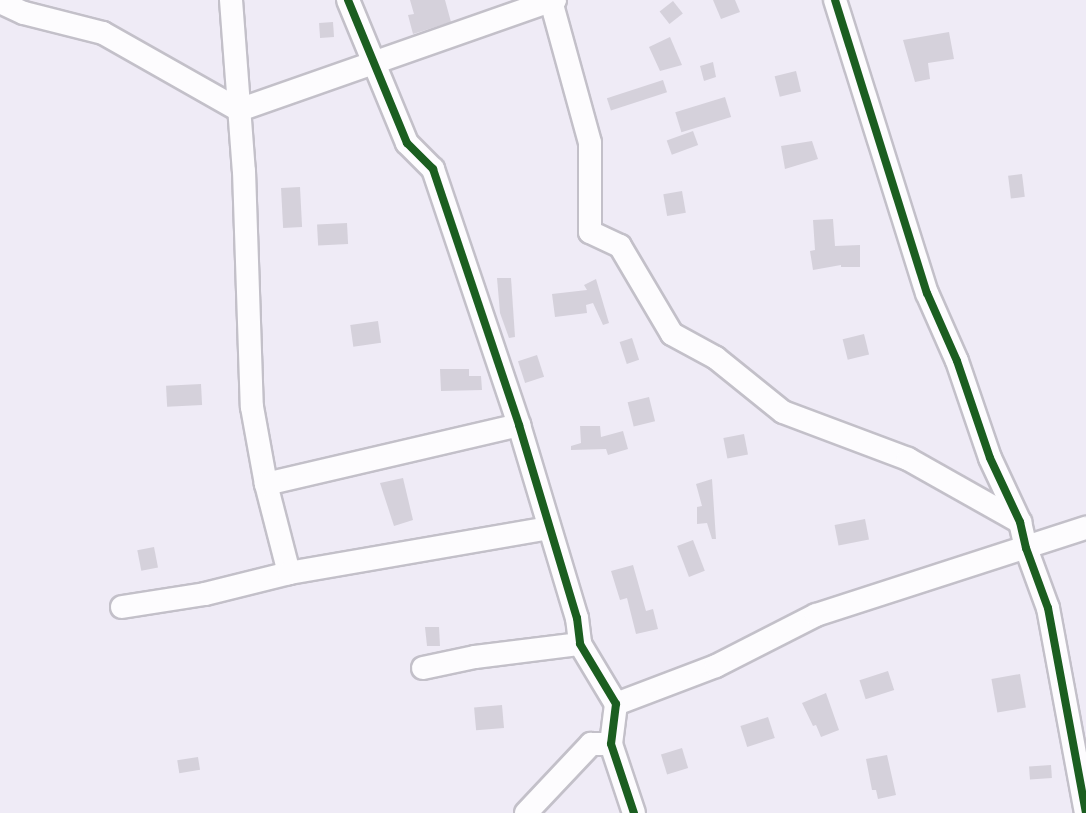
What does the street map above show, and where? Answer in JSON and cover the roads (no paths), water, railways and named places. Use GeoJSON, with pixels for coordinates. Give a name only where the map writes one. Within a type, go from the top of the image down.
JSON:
{"type":"FeatureCollection","features":[{"type":"Feature","properties":{"kind":"street"},"geometry":{"type":"LineString","coordinates":[[231,0],[244,171],[252,406],[266,484],[289,573]]}},
{"type":"Feature","properties":{"kind":"street"},"geometry":{"type":"LineString","coordinates":[[348,0],[407,143],[433,169],[519,425],[577,618],[580,644],[616,704],[612,744],[634,813]]}},
{"type":"Feature","properties":{"kind":"street"},"geometry":{"type":"LineString","coordinates":[[835,0],[927,293],[957,361],[990,458],[1020,522],[1026,548],[1048,608],[1086,813]]}},
{"type":"Feature","properties":{"kind":"street"},"geometry":{"type":"LineString","coordinates":[[0,2],[24,13],[103,33],[239,110],[553,1],[590,143],[590,232],[620,246],[672,333],[716,358],[783,412],[908,459],[1020,522]]}},
{"type":"Feature","properties":{"kind":"street"},"geometry":{"type":"LineString","coordinates":[[266,484],[519,425]]}},
{"type":"Feature","properties":{"kind":"street"},"geometry":{"type":"LineString","coordinates":[[122,607],[205,594],[289,573],[549,528]]}},
{"type":"Feature","properties":{"kind":"street"},"geometry":{"type":"LineString","coordinates":[[616,704],[716,666],[816,615],[1086,528]]}},
{"type":"Feature","properties":{"kind":"street"},"geometry":{"type":"LineString","coordinates":[[423,668],[475,657],[580,644]]}},
{"type":"Feature","properties":{"kind":"street"},"geometry":{"type":"LineString","coordinates":[[526,813],[591,744],[612,744]]}}]}
